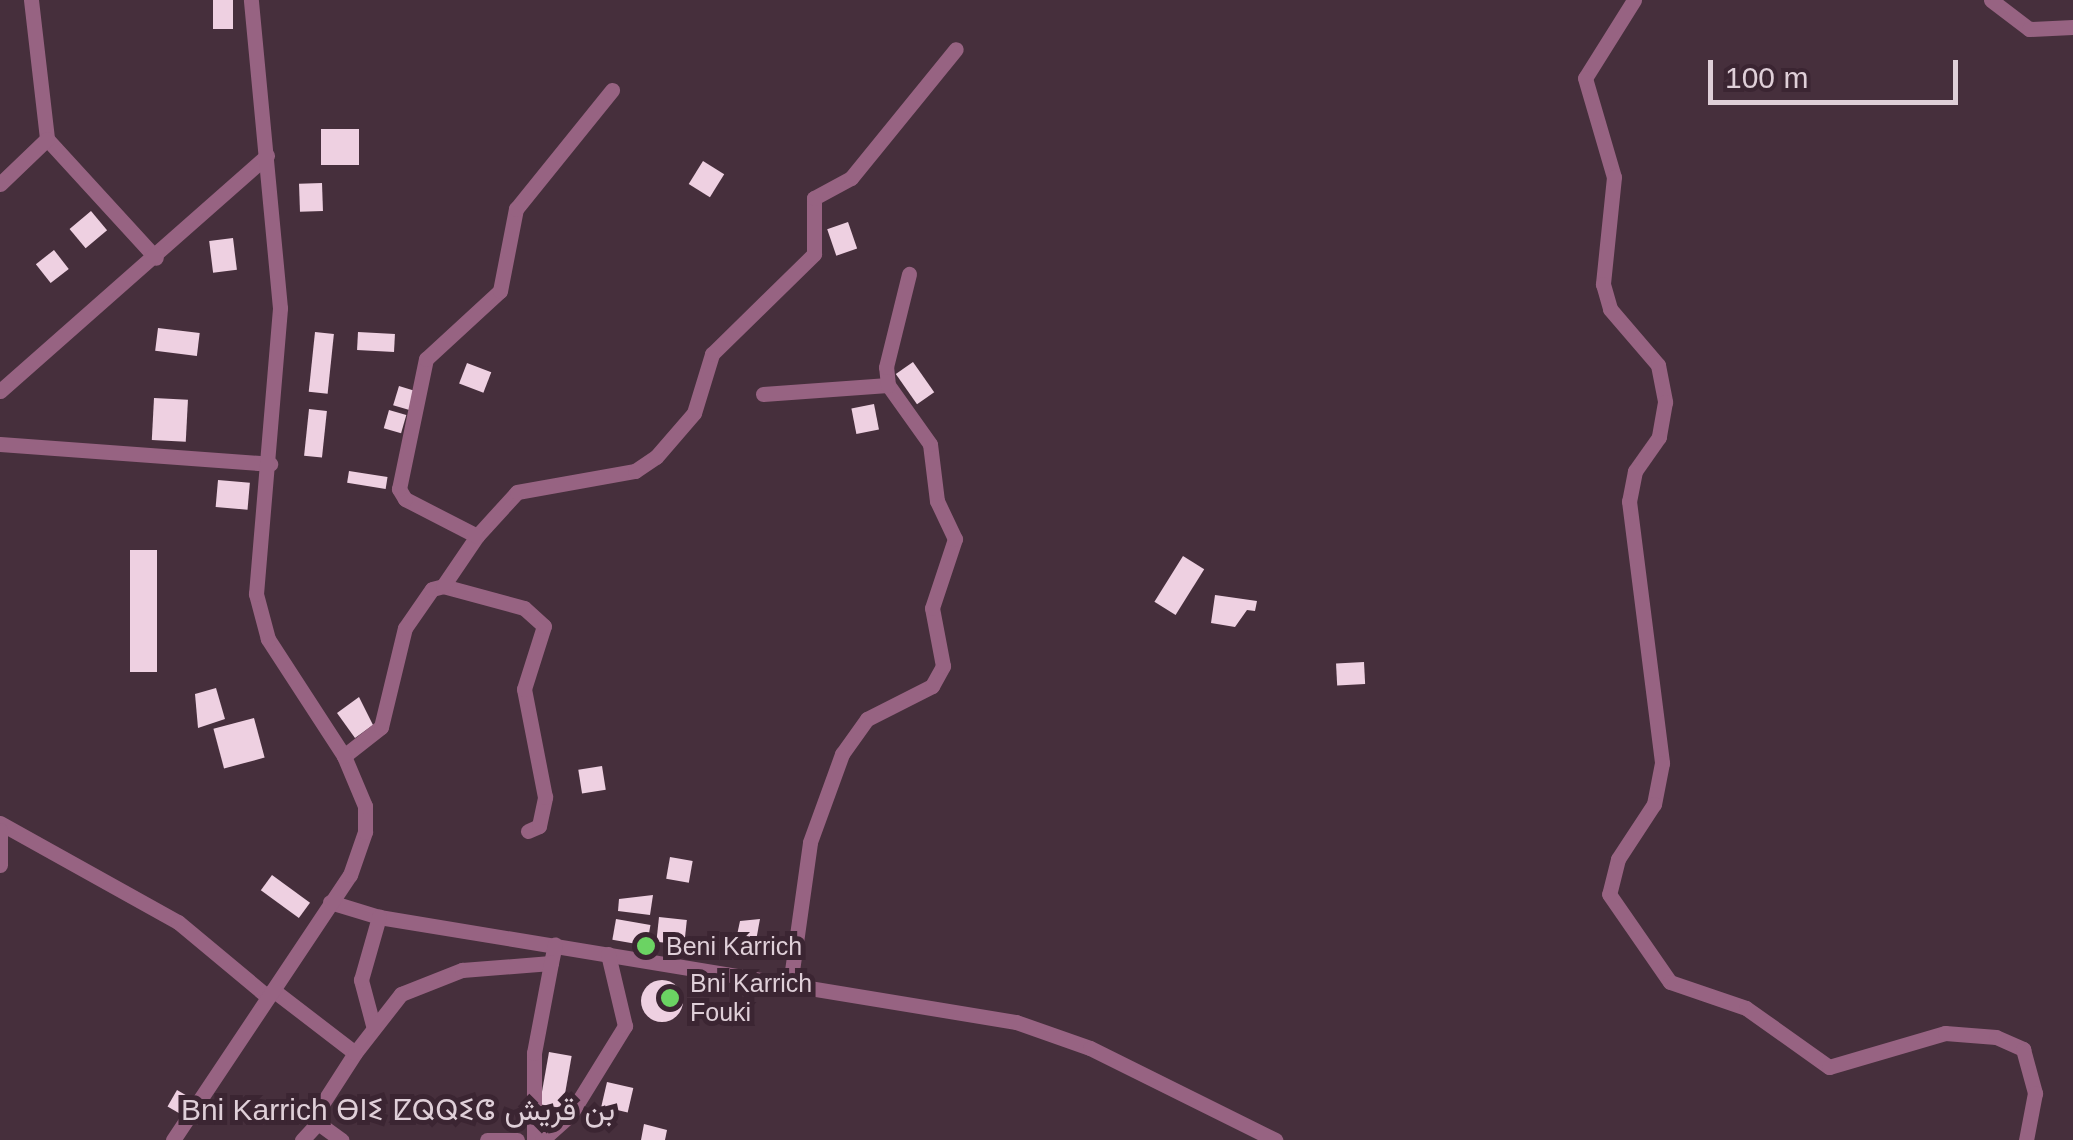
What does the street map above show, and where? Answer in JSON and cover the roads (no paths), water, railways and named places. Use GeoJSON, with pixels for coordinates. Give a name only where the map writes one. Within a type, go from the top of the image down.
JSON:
{"type":"FeatureCollection","features":[{"type":"Feature","properties":{"kind":"street"},"geometry":{"type":"LineString","coordinates":[[31,0],[47,139],[156,258]]}},
{"type":"Feature","properties":{"kind":"street"},"geometry":{"type":"LineString","coordinates":[[173,1140],[330,902],[365,832],[365,806],[344,756],[260,617],[257,571],[270,464],[280,308],[251,0]]}},
{"type":"Feature","properties":{"kind":"street"},"geometry":{"type":"LineString","coordinates":[[1634,0],[1586,78],[1614,178],[1603,284],[1610,309],[1658,365],[1665,402],[1659,437],[1635,472],[1629,501],[1662,763],[1654,804],[1618,860],[1609,894],[1670,982],[1746,1008],[1828,1067],[1945,1032],[1996,1037],[2023,1049],[2035,1093],[2026,1140]]}},
{"type":"Feature","properties":{"kind":"street"},"geometry":{"type":"LineString","coordinates":[[1991,0],[2029,29],[2073,27]]}},
{"type":"Feature","properties":{"kind":"street"},"geometry":{"type":"LineString","coordinates":[[344,756],[381,727],[404,628],[443,586],[477,536],[517,492],[635,471],[656,457],[694,413],[712,354],[814,254],[814,198],[851,178],[956,49]]}},
{"type":"Feature","properties":{"kind":"street"},"geometry":{"type":"LineString","coordinates":[[477,536],[400,494],[426,359],[500,291],[516,209],[612,90]]}},
{"type":"Feature","properties":{"kind":"street"},"geometry":{"type":"LineString","coordinates":[[0,184],[47,139]]}},
{"type":"Feature","properties":{"kind":"street"},"geometry":{"type":"LineString","coordinates":[[0,391],[156,258],[267,156]]}},
{"type":"Feature","properties":{"kind":"street"},"geometry":{"type":"LineString","coordinates":[[790,985],[810,842],[842,754],[867,718],[932,686],[943,666],[932,608],[955,539],[937,501],[930,444],[888,386],[887,344],[909,274]]}},
{"type":"Feature","properties":{"kind":"street"},"geometry":{"type":"LineString","coordinates":[[763,394],[888,386]]}},
{"type":"Feature","properties":{"kind":"street"},"geometry":{"type":"LineString","coordinates":[[0,444],[270,464]]}},
{"type":"Feature","properties":{"kind":"street"},"geometry":{"type":"LineString","coordinates":[[443,586],[524,608],[544,626],[524,689],[545,797],[539,826],[528,831]]}},
{"type":"Feature","properties":{"kind":"street"},"geometry":{"type":"LineString","coordinates":[[0,866],[0,827],[178,922],[270,994],[355,1053]]}},
{"type":"Feature","properties":{"kind":"street"},"geometry":{"type":"LineString","coordinates":[[330,902],[379,917],[556,944],[1053,1033],[1276,1140]]}},
{"type":"Feature","properties":{"kind":"street"},"geometry":{"type":"LineString","coordinates":[[373,1025],[361,980],[379,917]]}},
{"type":"Feature","properties":{"kind":"street"},"geometry":{"type":"LineString","coordinates":[[534,1140],[534,1053],[556,944]]}},
{"type":"Feature","properties":{"kind":"street"},"geometry":{"type":"LineString","coordinates":[[542,1140],[570,1115],[625,1026],[608,954]]}},
{"type":"Feature","properties":{"kind":"street"},"geometry":{"type":"LineString","coordinates":[[302,1140],[318,1123],[373,1025],[401,994],[435,977],[551,964]]}},
{"type":"Feature","properties":{"kind":"street"},"geometry":{"type":"LineString","coordinates":[[318,1123],[341,1140]]}},
{"type":"Feature","properties":{"kind":"street"},"geometry":{"type":"LineString","coordinates":[[487,1140],[517,1140]]}},
{"type":"Feature","properties":{"kind":"place","name":"Beni Karrich"},"geometry":{"type":"Point","coordinates":[646,946]}},
{"type":"Feature","properties":{"kind":"place","name":"Bni Karrich Fouki"},"geometry":{"type":"Point","coordinates":[670,998]}},
{"type":"Feature","properties":{"kind":"district","name":"Bni Karrich ⴱⵏⵉ ⵇⵕⵕⵉⵛ بن قريش"},"geometry":{"type":"Point","coordinates":[398,1110]}}]}
